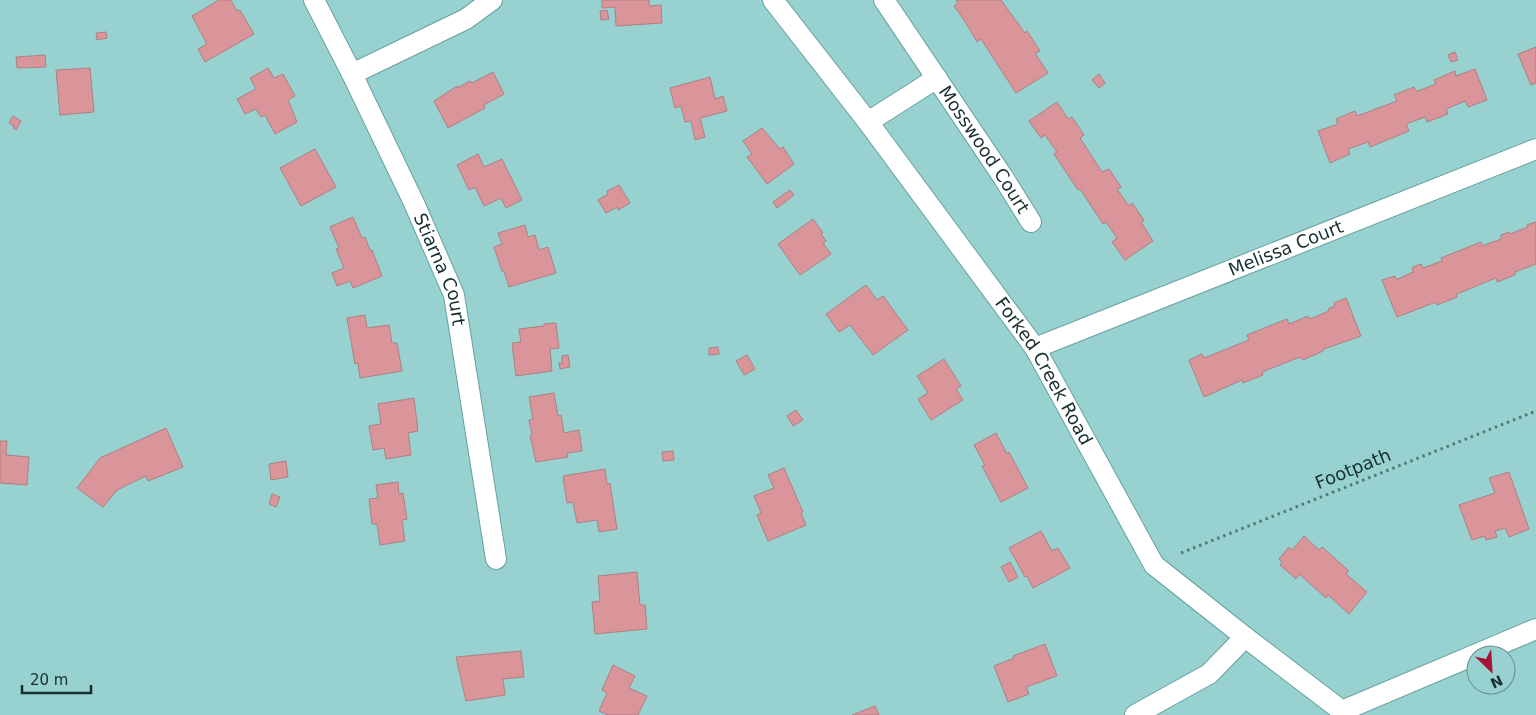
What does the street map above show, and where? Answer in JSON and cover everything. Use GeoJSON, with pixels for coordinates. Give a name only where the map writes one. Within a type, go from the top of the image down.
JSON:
{"type":"FeatureCollection","features":[{"type":"Feature","properties":{"kind":"street","name":"Stiarna Court"},"geometry":{"type":"LineString","coordinates":[[314,0],[414,202],[454,296],[496,559]]}},
{"type":"Feature","properties":{"kind":"street"},"geometry":{"type":"LineString","coordinates":[[352,74],[466,18],[492,0]]}},
{"type":"Feature","properties":{"kind":"street","name":"Forked Creek Road"},"geometry":{"type":"LineString","coordinates":[[773,0],[868,122],[1035,348],[1154,565],[1245,638],[1342,711],[1536,629]]}},
{"type":"Feature","properties":{"kind":"street","name":"Mosswood Court"},"geometry":{"type":"LineString","coordinates":[[884,0],[1031,222]]}},
{"type":"Feature","properties":{"kind":"street","name":"Mosswood Court"},"geometry":{"type":"LineString","coordinates":[[868,122],[937,78]]}},
{"type":"Feature","properties":{"kind":"street","name":"Melissa Court"},"geometry":{"type":"LineString","coordinates":[[1035,348],[1536,149]]}},
{"type":"Feature","properties":{"kind":"street"},"geometry":{"type":"LineString","coordinates":[[1135,715],[1210,674],[1245,638]]}},
{"type":"Feature","properties":{"kind":"path","name":"Footpath"},"geometry":{"type":"LineString","coordinates":[[1181,553],[1536,411]]}},
{"type":"Feature","properties":{"kind":"building"},"geometry":{"type":"Polygon","coordinates":[[[219,0],[231,0],[237,11],[240,10],[254,34],[205,62],[198,49],[207,44],[192,16],[219,0]]]}},
{"type":"Feature","properties":{"kind":"building"},"geometry":{"type":"Polygon","coordinates":[[[602,0],[649,0],[649,6],[661,5],[662,23],[616,26],[615,7],[602,8],[602,0]]]}},
{"type":"Feature","properties":{"kind":"building"},"geometry":{"type":"Polygon","coordinates":[[[956,0],[1001,0],[1025,33],[1027,31],[1040,51],[1035,53],[1048,73],[1016,93],[981,39],[977,42],[954,6],[958,3],[956,0]]]}},
{"type":"Feature","properties":{"kind":"building"},"geometry":{"type":"Polygon","coordinates":[[[607,10],[609,19],[601,20],[600,11],[607,10]]]}},
{"type":"Feature","properties":{"kind":"building"},"geometry":{"type":"Polygon","coordinates":[[[106,32],[107,38],[97,40],[96,33],[106,32]]]}},
{"type":"Feature","properties":{"kind":"building"},"geometry":{"type":"Polygon","coordinates":[[[1536,47],[1536,83],[1531,85],[1518,54],[1536,47]]]}},
{"type":"Feature","properties":{"kind":"building"},"geometry":{"type":"Polygon","coordinates":[[[1455,52],[1458,60],[1451,62],[1448,55],[1455,52]]]}},
{"type":"Feature","properties":{"kind":"building"},"geometry":{"type":"Polygon","coordinates":[[[45,55],[46,67],[17,68],[16,57],[45,55]]]}},
{"type":"Feature","properties":{"kind":"building"},"geometry":{"type":"Polygon","coordinates":[[[90,68],[94,112],[60,115],[56,70],[90,68]]]}},
{"type":"Feature","properties":{"kind":"building"},"geometry":{"type":"Polygon","coordinates":[[[268,68],[274,78],[283,74],[295,96],[288,100],[297,122],[275,134],[265,115],[261,117],[256,109],[245,114],[237,99],[256,89],[250,78],[268,68]]]}},
{"type":"Feature","properties":{"kind":"building"},"geometry":{"type":"Polygon","coordinates":[[[1475,69],[1487,100],[1468,107],[1465,101],[1446,109],[1448,114],[1427,122],[1425,117],[1406,124],[1409,131],[1370,147],[1368,142],[1348,149],[1350,154],[1330,163],[1318,131],[1338,124],[1336,119],[1355,111],[1357,116],[1397,101],[1394,95],[1414,87],[1418,91],[1436,84],[1434,80],[1455,71],[1456,76],[1475,69]]]}},
{"type":"Feature","properties":{"kind":"building"},"geometry":{"type":"Polygon","coordinates":[[[493,72],[504,94],[484,105],[485,108],[448,128],[434,101],[457,86],[457,88],[470,81],[472,83],[493,72]]]}},
{"type":"Feature","properties":{"kind":"building"},"geometry":{"type":"Polygon","coordinates":[[[1099,74],[1105,83],[1099,88],[1092,80],[1099,74]]]}},
{"type":"Feature","properties":{"kind":"building"},"geometry":{"type":"Polygon","coordinates":[[[710,77],[715,99],[723,96],[727,111],[700,118],[705,137],[695,140],[691,121],[685,122],[681,106],[675,108],[670,88],[710,77]]]}},
{"type":"Feature","properties":{"kind":"building"},"geometry":{"type":"Polygon","coordinates":[[[1057,102],[1068,119],[1072,117],[1084,135],[1080,138],[1102,172],[1109,169],[1121,187],[1117,189],[1129,206],[1132,203],[1144,220],[1141,222],[1153,241],[1125,260],[1112,242],[1117,238],[1106,222],[1103,224],[1080,189],[1078,190],[1054,154],[1057,152],[1045,135],[1041,138],[1029,121],[1057,102]]]}},
{"type":"Feature","properties":{"kind":"building"},"geometry":{"type":"Polygon","coordinates":[[[13,116],[21,121],[16,130],[9,123],[13,116]]]}},
{"type":"Feature","properties":{"kind":"building"},"geometry":{"type":"Polygon","coordinates":[[[762,128],[780,149],[783,147],[794,164],[767,184],[747,157],[752,154],[743,141],[762,128]]]}},
{"type":"Feature","properties":{"kind":"building"},"geometry":{"type":"Polygon","coordinates":[[[315,149],[336,187],[301,206],[280,168],[315,149]]]}},
{"type":"Feature","properties":{"kind":"building"},"geometry":{"type":"Polygon","coordinates":[[[478,154],[484,167],[502,159],[522,200],[506,208],[501,198],[484,206],[475,187],[469,190],[457,165],[478,154]]]}},
{"type":"Feature","properties":{"kind":"building"},"geometry":{"type":"Polygon","coordinates":[[[619,185],[630,203],[618,210],[617,207],[606,213],[598,200],[608,194],[607,191],[619,185]]]}},
{"type":"Feature","properties":{"kind":"building"},"geometry":{"type":"Polygon","coordinates":[[[790,190],[794,195],[777,208],[773,202],[790,190]]]}},
{"type":"Feature","properties":{"kind":"building"},"geometry":{"type":"Polygon","coordinates":[[[353,217],[362,238],[365,237],[370,250],[372,250],[382,276],[353,288],[350,281],[337,286],[332,273],[344,268],[336,249],[339,248],[330,227],[353,217]]]}},
{"type":"Feature","properties":{"kind":"building"},"geometry":{"type":"Polygon","coordinates":[[[813,219],[823,233],[821,234],[826,241],[823,243],[831,254],[800,275],[778,244],[813,219]]]}},
{"type":"Feature","properties":{"kind":"building"},"geometry":{"type":"Polygon","coordinates":[[[1536,222],[1536,264],[1515,272],[1515,275],[1497,282],[1496,278],[1456,294],[1457,297],[1437,305],[1436,302],[1397,317],[1382,280],[1395,276],[1398,279],[1413,272],[1413,267],[1421,264],[1423,268],[1442,261],[1441,258],[1481,242],[1482,246],[1501,239],[1501,235],[1509,232],[1510,234],[1536,222]]]}},
{"type":"Feature","properties":{"kind":"building"},"geometry":{"type":"Polygon","coordinates":[[[525,225],[528,237],[535,235],[539,250],[548,247],[556,273],[509,287],[494,247],[502,244],[498,233],[525,225]]]}},
{"type":"Feature","properties":{"kind":"building"},"geometry":{"type":"Polygon","coordinates":[[[866,285],[877,300],[883,296],[908,330],[873,355],[850,325],[839,332],[826,314],[866,285]]]}},
{"type":"Feature","properties":{"kind":"building"},"geometry":{"type":"Polygon","coordinates":[[[1346,298],[1361,336],[1324,349],[1303,360],[1300,357],[1262,372],[1263,375],[1243,383],[1242,380],[1204,397],[1189,360],[1202,354],[1204,358],[1249,340],[1247,335],[1287,319],[1289,324],[1308,316],[1310,319],[1329,311],[1328,309],[1335,306],[1334,303],[1346,298]]]}},
{"type":"Feature","properties":{"kind":"building"},"geometry":{"type":"Polygon","coordinates":[[[365,315],[367,328],[389,325],[392,343],[397,343],[402,371],[360,378],[358,363],[355,364],[347,318],[365,315]]]}},
{"type":"Feature","properties":{"kind":"building"},"geometry":{"type":"Polygon","coordinates":[[[556,323],[559,348],[550,349],[552,371],[516,376],[512,343],[521,342],[519,329],[556,323]]]}},
{"type":"Feature","properties":{"kind":"building"},"geometry":{"type":"Polygon","coordinates":[[[718,347],[719,354],[709,355],[709,348],[718,347]]]}},
{"type":"Feature","properties":{"kind":"building"},"geometry":{"type":"Polygon","coordinates":[[[568,355],[570,367],[560,369],[559,363],[562,363],[562,356],[568,355]]]}},
{"type":"Feature","properties":{"kind":"building"},"geometry":{"type":"Polygon","coordinates":[[[747,355],[755,369],[744,375],[736,361],[747,355]]]}},
{"type":"Feature","properties":{"kind":"building"},"geometry":{"type":"Polygon","coordinates":[[[944,359],[961,386],[956,389],[963,400],[931,420],[918,399],[928,393],[917,376],[944,359]]]}},
{"type":"Feature","properties":{"kind":"building"},"geometry":{"type":"Polygon","coordinates":[[[554,393],[558,416],[561,415],[564,433],[579,430],[582,451],[567,453],[568,457],[536,462],[530,436],[532,435],[529,420],[533,419],[529,397],[554,393]]]}},
{"type":"Feature","properties":{"kind":"building"},"geometry":{"type":"Polygon","coordinates":[[[414,398],[418,431],[408,433],[411,455],[386,459],[384,448],[373,450],[369,426],[381,424],[378,404],[414,398]]]}},
{"type":"Feature","properties":{"kind":"building"},"geometry":{"type":"Polygon","coordinates":[[[796,410],[803,420],[793,426],[787,416],[796,410]]]}},
{"type":"Feature","properties":{"kind":"building"},"geometry":{"type":"Polygon","coordinates":[[[166,428],[183,467],[148,481],[146,476],[117,490],[103,507],[77,488],[100,458],[166,428]]]}},
{"type":"Feature","properties":{"kind":"building"},"geometry":{"type":"Polygon","coordinates":[[[996,433],[1007,454],[1009,452],[1028,488],[1001,502],[982,466],[985,465],[974,445],[996,433]]]}},
{"type":"Feature","properties":{"kind":"building"},"geometry":{"type":"Polygon","coordinates":[[[0,441],[7,441],[6,455],[29,457],[27,485],[0,483],[0,441]]]}},
{"type":"Feature","properties":{"kind":"building"},"geometry":{"type":"Polygon","coordinates":[[[673,451],[674,460],[663,461],[662,452],[673,451]]]}},
{"type":"Feature","properties":{"kind":"building"},"geometry":{"type":"Polygon","coordinates":[[[286,461],[288,477],[271,480],[269,464],[286,461]]]}},
{"type":"Feature","properties":{"kind":"building"},"geometry":{"type":"Polygon","coordinates":[[[784,468],[803,512],[801,513],[806,525],[768,541],[757,515],[761,513],[754,496],[774,488],[768,475],[784,468]]]}},
{"type":"Feature","properties":{"kind":"building"},"geometry":{"type":"Polygon","coordinates":[[[605,469],[607,484],[610,483],[617,529],[599,532],[597,520],[577,523],[573,502],[567,503],[563,476],[605,469]]]}},
{"type":"Feature","properties":{"kind":"building"},"geometry":{"type":"Polygon","coordinates":[[[1509,472],[1529,529],[1509,537],[1505,528],[1495,531],[1497,537],[1486,540],[1485,536],[1472,540],[1459,505],[1495,493],[1489,478],[1509,472]]]}},
{"type":"Feature","properties":{"kind":"building"},"geometry":{"type":"Polygon","coordinates":[[[398,482],[399,494],[403,493],[407,519],[402,520],[405,541],[380,545],[377,524],[372,524],[369,499],[378,498],[376,485],[398,482]]]}},
{"type":"Feature","properties":{"kind":"building"},"geometry":{"type":"Polygon","coordinates":[[[272,494],[280,497],[276,507],[269,504],[272,494]]]}},
{"type":"Feature","properties":{"kind":"building"},"geometry":{"type":"Polygon","coordinates":[[[1041,531],[1052,551],[1058,548],[1070,568],[1033,588],[1009,548],[1041,531]]]}},
{"type":"Feature","properties":{"kind":"building"},"geometry":{"type":"Polygon","coordinates":[[[1304,536],[1319,550],[1322,547],[1349,571],[1346,574],[1367,592],[1349,614],[1328,595],[1326,598],[1299,574],[1296,579],[1280,565],[1282,562],[1279,559],[1289,547],[1292,550],[1304,536]]]}},
{"type":"Feature","properties":{"kind":"building"},"geometry":{"type":"Polygon","coordinates":[[[1010,562],[1018,577],[1009,582],[1001,567],[1010,562]]]}},
{"type":"Feature","properties":{"kind":"building"},"geometry":{"type":"Polygon","coordinates":[[[637,572],[640,605],[645,605],[647,629],[595,634],[592,602],[600,601],[598,576],[637,572]]]}},
{"type":"Feature","properties":{"kind":"building"},"geometry":{"type":"Polygon","coordinates":[[[1045,644],[1057,676],[1026,687],[1029,694],[1008,702],[994,666],[1014,658],[1013,656],[1045,644]]]}},
{"type":"Feature","properties":{"kind":"building"},"geometry":{"type":"Polygon","coordinates":[[[521,651],[524,677],[503,679],[505,695],[466,701],[456,657],[521,651]]]}},
{"type":"Feature","properties":{"kind":"building"},"geometry":{"type":"Polygon","coordinates":[[[613,665],[635,676],[629,688],[647,696],[638,715],[608,715],[599,711],[607,693],[602,690],[613,665]]]}},
{"type":"Feature","properties":{"kind":"building"},"geometry":{"type":"Polygon","coordinates":[[[875,706],[879,715],[852,715],[875,706]]]}}]}
